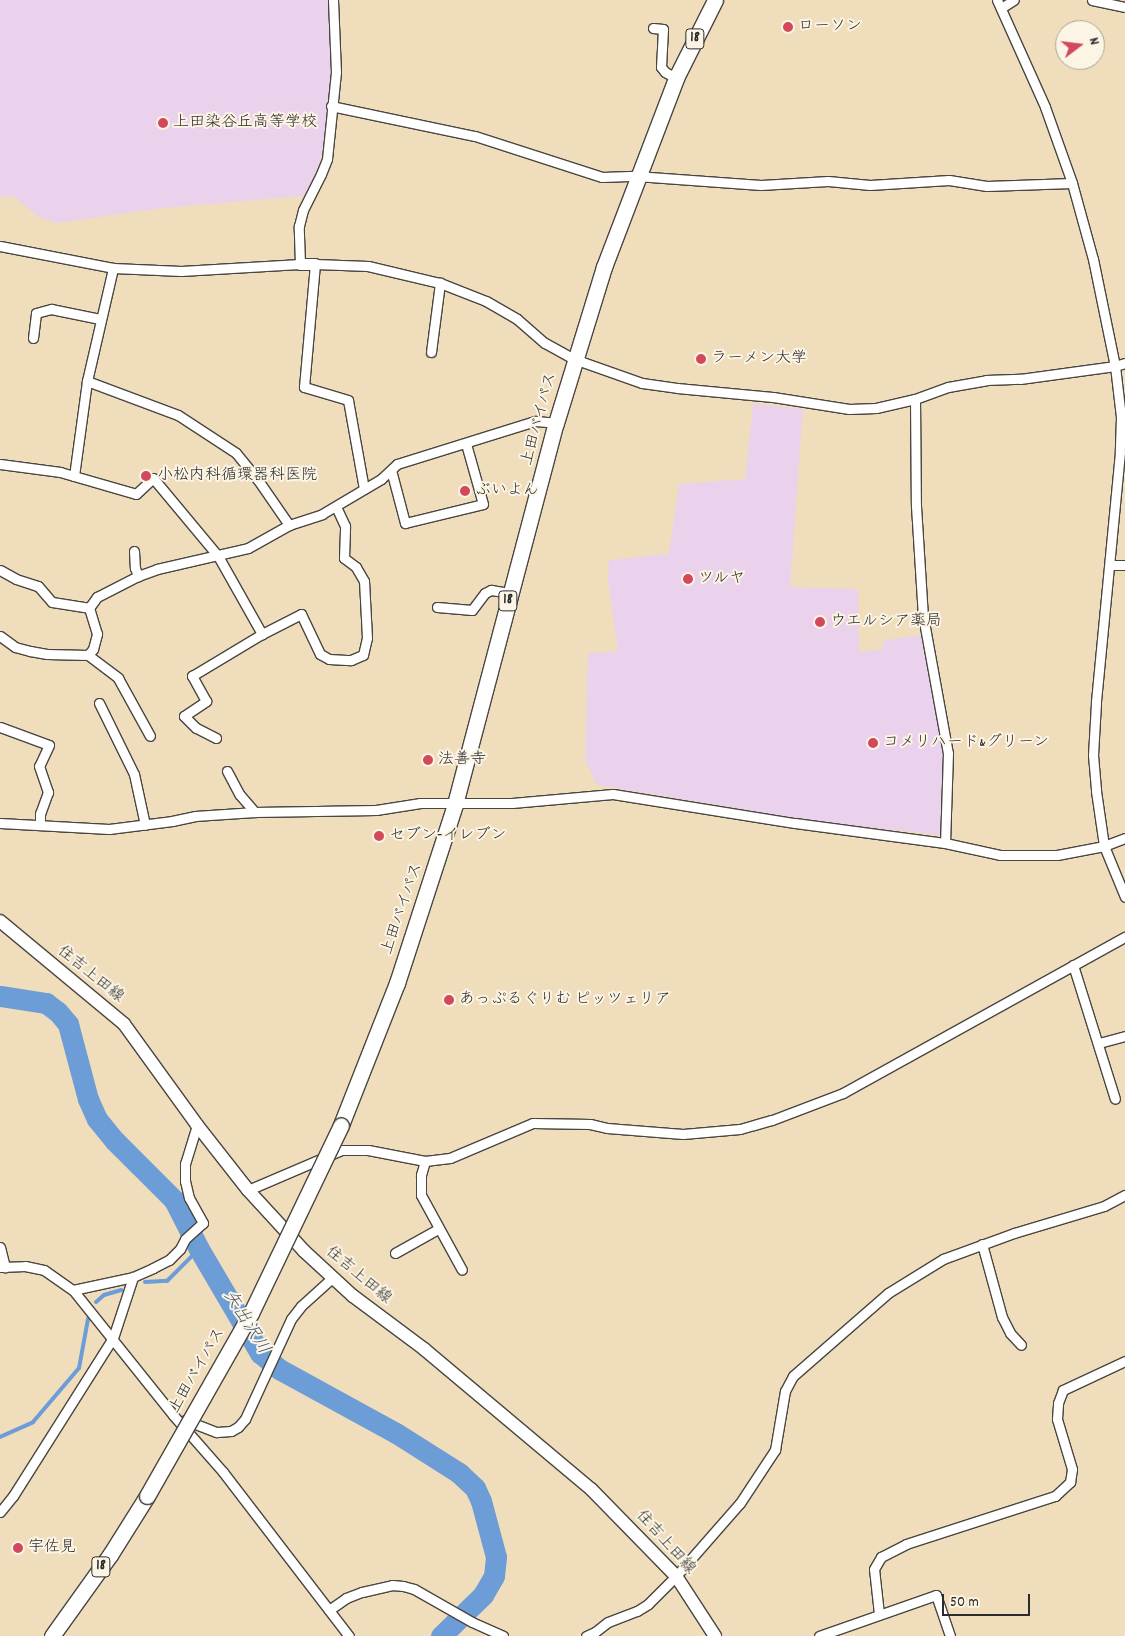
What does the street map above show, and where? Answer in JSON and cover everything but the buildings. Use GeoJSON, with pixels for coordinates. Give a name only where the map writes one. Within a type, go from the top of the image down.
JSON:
{"type":"FeatureCollection","features":[{"type":"Feature","properties":{"kind":"highway","name":"上田バイパス"},"geometry":{"type":"LineString","coordinates":[[52,1636],[110,1556],[147,1496],[251,1313],[341,1125],[397,983],[456,804],[556,423],[574,359],[604,267],[636,176],[676,78],[715,0]]}},
{"type":"Feature","properties":{"kind":"main road","name":"住吉上田線"},"geometry":{"type":"LineString","coordinates":[[0,921],[124,1024],[248,1190],[304,1251],[332,1278],[424,1349],[591,1490],[676,1576],[715,1636]]}},
{"type":"Feature","properties":{"kind":"street"},"geometry":{"type":"LineString","coordinates":[[300,264],[298,226],[303,210],[327,159],[336,72],[333,0]]}},
{"type":"Feature","properties":{"kind":"street"},"geometry":{"type":"LineString","coordinates":[[1014,0],[999,4],[1045,107],[1072,183],[1093,259],[1115,366],[1121,418],[1093,755],[1104,846],[1125,897]]}},
{"type":"Feature","properties":{"kind":"street"},"geometry":{"type":"LineString","coordinates":[[1092,0],[1125,7]]}},
{"type":"Feature","properties":{"kind":"street"},"geometry":{"type":"LineString","coordinates":[[653,28],[663,29],[661,67],[665,72],[676,78]]}},
{"type":"Feature","properties":{"kind":"street"},"geometry":{"type":"LineString","coordinates":[[331,106],[475,136],[602,177],[636,176],[761,185],[828,181],[870,186],[949,180],[987,186],[1072,183]]}},
{"type":"Feature","properties":{"kind":"street"},"geometry":{"type":"LineString","coordinates":[[0,246],[113,268],[181,271],[300,264],[368,266],[440,283],[486,301],[517,319],[545,343],[574,359],[642,383],[773,397],[849,408],[876,408],[915,399],[948,387],[986,380],[1020,378],[1115,366],[1125,363]]}},
{"type":"Feature","properties":{"kind":"street"},"geometry":{"type":"LineString","coordinates":[[315,264],[304,387],[348,400],[364,489]]}},
{"type":"Feature","properties":{"kind":"street"},"geometry":{"type":"LineString","coordinates":[[74,476],[87,380],[113,268]]}},
{"type":"Feature","properties":{"kind":"street"},"geometry":{"type":"LineString","coordinates":[[431,352],[440,283]]}},
{"type":"Feature","properties":{"kind":"street"},"geometry":{"type":"LineString","coordinates":[[33,338],[36,313],[51,309],[100,319]]}},
{"type":"Feature","properties":{"kind":"street"},"geometry":{"type":"LineString","coordinates":[[87,380],[178,415],[236,453],[258,480],[289,525]]}},
{"type":"Feature","properties":{"kind":"street"},"geometry":{"type":"LineString","coordinates":[[915,399],[916,506],[924,616],[948,753],[945,843]]}},
{"type":"Feature","properties":{"kind":"street"},"geometry":{"type":"LineString","coordinates":[[89,608],[97,597],[138,576],[157,569],[248,548],[289,525],[322,514],[381,479],[397,464],[535,421],[556,423]]}},
{"type":"Feature","properties":{"kind":"street"},"geometry":{"type":"LineString","coordinates":[[391,470],[405,523],[483,504],[466,444]]}},
{"type":"Feature","properties":{"kind":"street"},"geometry":{"type":"LineString","coordinates":[[0,464],[74,476],[136,494],[153,478],[218,556],[262,634]]}},
{"type":"Feature","properties":{"kind":"street"},"geometry":{"type":"LineString","coordinates":[[216,738],[196,728],[184,716],[206,701],[192,676],[262,634],[301,614],[309,635],[320,654],[329,659],[351,660],[363,655],[367,638],[364,581],[356,567],[344,558],[345,526],[336,507]]}},
{"type":"Feature","properties":{"kind":"street"},"geometry":{"type":"LineString","coordinates":[[134,551],[138,576]]}},
{"type":"Feature","properties":{"kind":"street"},"geometry":{"type":"LineString","coordinates":[[1110,565],[1125,565]]}},
{"type":"Feature","properties":{"kind":"street"},"geometry":{"type":"LineString","coordinates":[[0,570],[16,579],[38,586],[52,602],[89,608]]}},
{"type":"Feature","properties":{"kind":"street"},"geometry":{"type":"LineString","coordinates":[[437,607],[472,610],[485,593],[491,590],[511,593]]}},
{"type":"Feature","properties":{"kind":"street"},"geometry":{"type":"LineString","coordinates":[[88,655],[94,649],[97,634],[89,608]]}},
{"type":"Feature","properties":{"kind":"street"},"geometry":{"type":"LineString","coordinates":[[0,636],[15,647],[30,651],[47,654],[88,655],[118,678],[150,736]]}},
{"type":"Feature","properties":{"kind":"street"},"geometry":{"type":"LineString","coordinates":[[99,703],[134,774],[145,825]]}},
{"type":"Feature","properties":{"kind":"street"},"geometry":{"type":"LineString","coordinates":[[0,727],[49,745],[40,766],[48,792],[40,814],[40,824]]}},
{"type":"Feature","properties":{"kind":"street"},"geometry":{"type":"LineString","coordinates":[[227,770],[240,795],[255,812]]}},
{"type":"Feature","properties":{"kind":"street"},"geometry":{"type":"LineString","coordinates":[[0,823],[109,829],[195,816],[255,812],[376,810],[420,803],[512,803],[613,794],[795,823],[945,843],[1000,855],[1057,855],[1104,846],[1125,838]]}},
{"type":"Feature","properties":{"kind":"street"},"geometry":{"type":"LineString","coordinates":[[248,1190],[342,1150],[377,1151],[425,1161],[450,1158],[533,1123],[590,1124],[607,1128],[683,1134],[740,1129],[772,1120],[843,1093],[1125,937]]}},
{"type":"Feature","properties":{"kind":"street"},"geometry":{"type":"LineString","coordinates":[[1073,965],[1115,1099]]}},
{"type":"Feature","properties":{"kind":"street"},"geometry":{"type":"LineString","coordinates":[[1099,1044],[1125,1036]]}},
{"type":"Feature","properties":{"kind":"street"},"geometry":{"type":"LineString","coordinates":[[73,1290],[133,1277],[169,1260],[185,1239],[203,1223],[189,1198],[185,1181],[184,1164],[197,1124]]}},
{"type":"Feature","properties":{"kind":"street"},"geometry":{"type":"LineString","coordinates":[[425,1161],[421,1175],[421,1195],[462,1270]]}},
{"type":"Feature","properties":{"kind":"street"},"geometry":{"type":"LineString","coordinates":[[586,1636],[608,1622],[637,1611],[648,1604],[676,1576],[740,1503],[765,1469],[775,1450],[785,1391],[793,1376],[888,1293],[943,1259],[982,1244],[1104,1206],[1125,1195]]}},
{"type":"Feature","properties":{"kind":"street"},"geometry":{"type":"LineString","coordinates":[[396,1253],[438,1229]]}},
{"type":"Feature","properties":{"kind":"street"},"geometry":{"type":"LineString","coordinates":[[982,1244],[1002,1317],[1010,1333],[1021,1345]]}},
{"type":"Feature","properties":{"kind":"street"},"geometry":{"type":"LineString","coordinates":[[0,1247],[2,1267],[26,1266],[44,1270],[73,1290],[173,1415],[223,1472],[350,1636]]}},
{"type":"Feature","properties":{"kind":"street"},"geometry":{"type":"LineString","coordinates":[[0,1512],[113,1338],[133,1277]]}},
{"type":"Feature","properties":{"kind":"street"},"geometry":{"type":"LineString","coordinates":[[173,1415],[217,1432],[231,1431],[245,1419],[291,1319],[301,1306],[332,1278]]}},
{"type":"Feature","properties":{"kind":"street"},"geometry":{"type":"LineString","coordinates":[[879,1614],[874,1569],[881,1557],[906,1544],[1055,1496],[1070,1482],[1072,1469],[1057,1419],[1058,1403],[1063,1390],[1125,1361]]}},
{"type":"Feature","properties":{"kind":"street"},"geometry":{"type":"LineString","coordinates":[[329,1610],[346,1598],[392,1585],[414,1589],[452,1612],[503,1636]]}},
{"type":"Feature","properties":{"kind":"street"},"geometry":{"type":"LineString","coordinates":[[819,1636],[936,1595],[950,1636]]}},
{"type":"Feature","properties":{"kind":"shaded area","name":"上田染谷丘高等学校"},"geometry":{"type":"Polygon","coordinates":[[[0,0],[328,0],[334,19],[333,72],[325,139],[317,174],[304,196],[163,208],[57,223],[39,217],[13,196],[0,197],[0,0]]]}},
{"type":"Feature","properties":{"kind":"shaded area"},"geometry":{"type":"Polygon","coordinates":[[[753,404],[803,409],[790,587],[858,589],[859,652],[882,649],[885,640],[921,635],[943,749],[941,835],[820,822],[597,785],[585,760],[588,653],[618,651],[608,581],[609,560],[669,554],[679,484],[745,479],[753,404]]]}},
{"type":"Feature","properties":{"kind":"waterway","name":"矢出沢川"},"geometry":{"type":"LineString","coordinates":[[0,996],[46,1003],[58,1012],[68,1024],[88,1099],[97,1119],[115,1141],[174,1200],[199,1249],[260,1353],[279,1369],[396,1433],[459,1473],[475,1488],[481,1501],[496,1557],[494,1576],[483,1595],[441,1636]]}},
{"type":"Feature","properties":{"kind":"waterway"},"geometry":{"type":"LineString","coordinates":[[145,1282],[167,1281],[199,1249]]}},
{"type":"Feature","properties":{"kind":"waterway"},"geometry":{"type":"LineString","coordinates":[[96,1302],[104,1295],[121,1290]]}},
{"type":"Feature","properties":{"kind":"waterway"},"geometry":{"type":"LineString","coordinates":[[0,1437],[33,1422],[79,1368],[88,1319]]}},
{"type":"Feature","properties":{"kind":"place","name":"ローソン"},"geometry":{"type":"Point","coordinates":[788,27]}},
{"type":"Feature","properties":{"kind":"place","name":"上田染谷丘高等学校"},"geometry":{"type":"Point","coordinates":[163,123]}},
{"type":"Feature","properties":{"kind":"place","name":"ラーメン大学"},"geometry":{"type":"Point","coordinates":[701,359]}},
{"type":"Feature","properties":{"kind":"place","name":"小松内科循環器科医院"},"geometry":{"type":"Point","coordinates":[146,476]}},
{"type":"Feature","properties":{"kind":"place","name":"ぶいよん"},"geometry":{"type":"Point","coordinates":[465,491]}},
{"type":"Feature","properties":{"kind":"place","name":"ツルヤ"},"geometry":{"type":"Point","coordinates":[688,579]}},
{"type":"Feature","properties":{"kind":"place","name":"ウエルシア薬局"},"geometry":{"type":"Point","coordinates":[820,622]}},
{"type":"Feature","properties":{"kind":"place","name":"コメリハード&グリーン"},"geometry":{"type":"Point","coordinates":[873,743]}},
{"type":"Feature","properties":{"kind":"place","name":"法善寺"},"geometry":{"type":"Point","coordinates":[428,760]}},
{"type":"Feature","properties":{"kind":"place","name":"セブン-イレブン"},"geometry":{"type":"Point","coordinates":[379,836]}},
{"type":"Feature","properties":{"kind":"place","name":"あっぷるぐりむ ピッツェリア"},"geometry":{"type":"Point","coordinates":[449,1000]}},
{"type":"Feature","properties":{"kind":"place","name":"宇佐見"},"geometry":{"type":"Point","coordinates":[18,1548]}}]}
